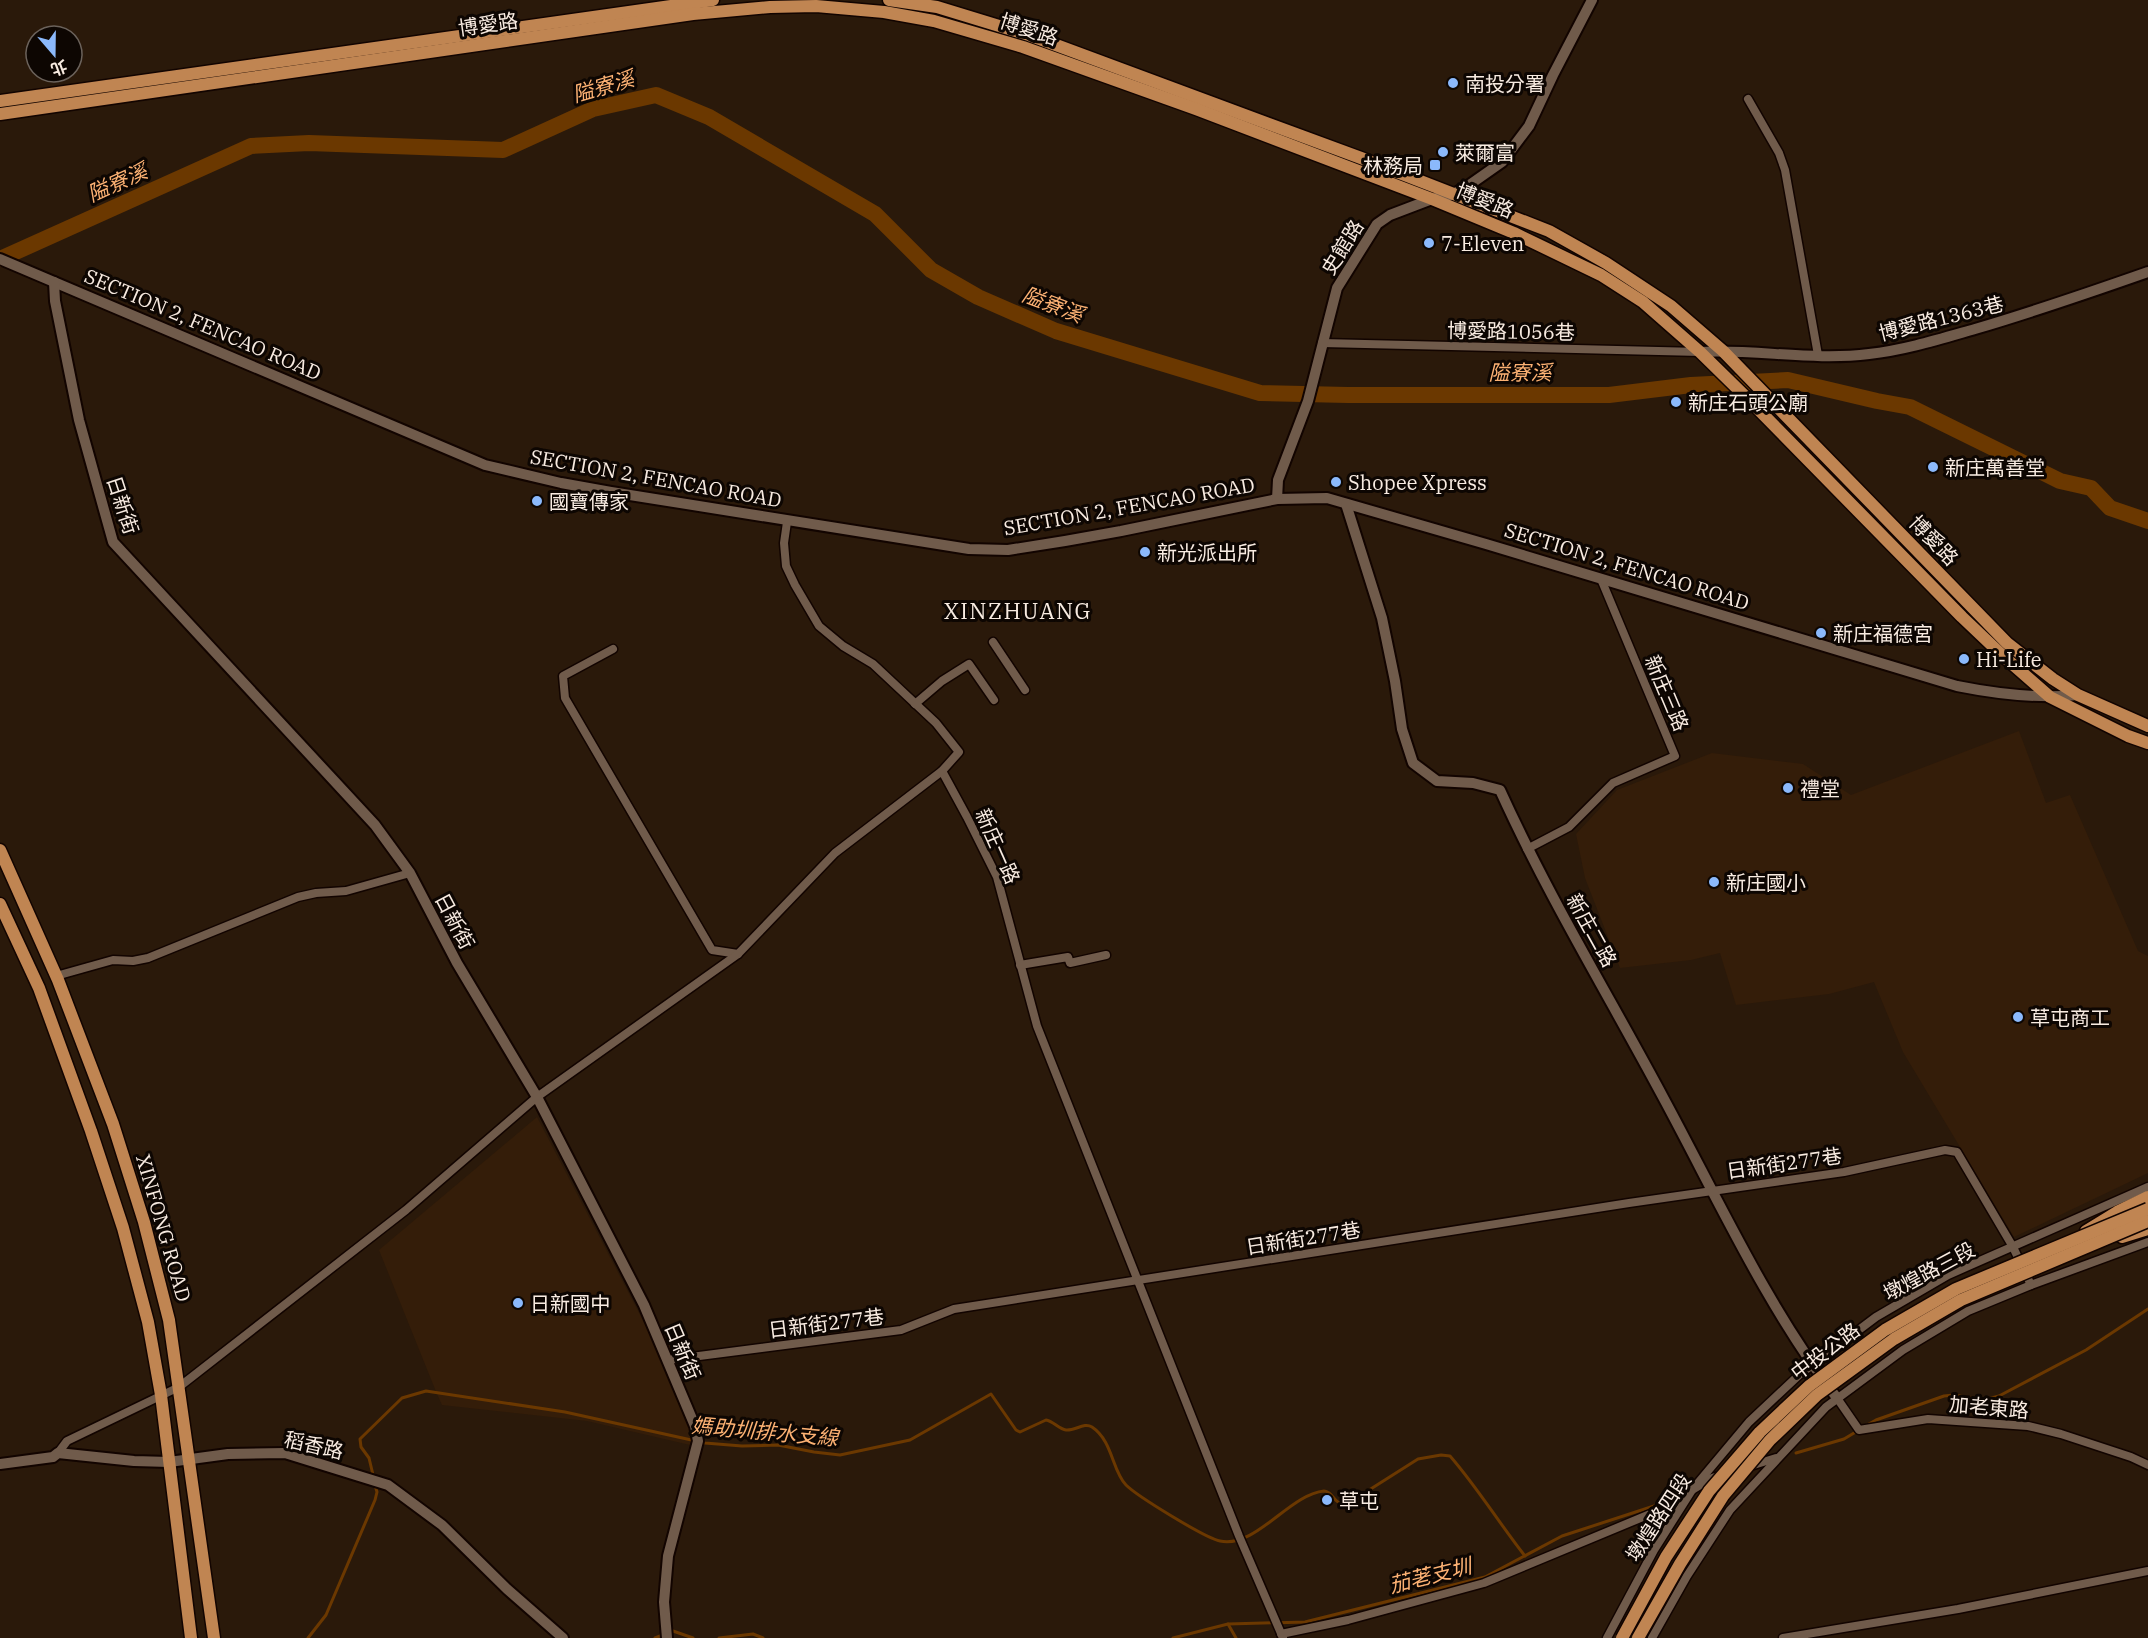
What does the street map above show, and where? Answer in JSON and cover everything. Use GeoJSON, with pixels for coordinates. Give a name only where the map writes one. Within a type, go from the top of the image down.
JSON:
{"type":"FeatureCollection","features":[{"type":"Feature","properties":{"kind":"main road","name":"博愛路"},"geometry":{"type":"LineString","coordinates":[[0,100],[713,0]]}},
{"type":"Feature","properties":{"kind":"main road","name":"博愛路"},"geometry":{"type":"LineString","coordinates":[[887,4],[934,21],[1023,46],[1432,199],[1514,233],[1601,275],[1643,302],[1700,352],[1978,632],[2050,697]]}},
{"type":"Feature","properties":{"kind":"main road","name":"博愛路"},"geometry":{"type":"LineString","coordinates":[[0,114],[693,14],[770,7],[887,4],[937,7],[1029,35],[1361,158],[1451,195],[1549,231],[1606,263],[1671,306],[1722,351],[2007,643],[2053,679],[2078,694]]}},
{"type":"Feature","properties":{"kind":"main road"},"geometry":{"type":"LineString","coordinates":[[934,21],[937,7]]}},
{"type":"Feature","properties":{"kind":"main road"},"geometry":{"type":"LineString","coordinates":[[1877,531],[1888,520]]}},
{"type":"Feature","properties":{"kind":"main road"},"geometry":{"type":"LineString","coordinates":[[2078,694],[2148,726]]}},
{"type":"Feature","properties":{"kind":"main road","name":"SECTION 2, FENCAO ROAD"},"geometry":{"type":"LineString","coordinates":[[2050,697],[2128,736],[2148,743]]}},
{"type":"Feature","properties":{"kind":"main road","name":"XINFONG ROAD"},"geometry":{"type":"LineString","coordinates":[[0,850],[56,976],[114,1124],[144,1222],[169,1320],[214,1638]]}},
{"type":"Feature","properties":{"kind":"main road","name":"XINFONG ROAD"},"geometry":{"type":"LineString","coordinates":[[0,904],[39,988],[92,1131],[120,1217],[148,1322],[160,1395],[191,1638]]}},
{"type":"Feature","properties":{"kind":"main road"},"geometry":{"type":"LineString","coordinates":[[2067,1242],[2117,1212],[2148,1197]]}},
{"type":"Feature","properties":{"kind":"main road","name":"中投公路"},"geometry":{"type":"LineString","coordinates":[[1622,1638],[1666,1557],[1709,1491],[1760,1432],[1809,1386],[1885,1330],[1956,1288],[2148,1209]]}},
{"type":"Feature","properties":{"kind":"main road","name":"中投公路"},"geometry":{"type":"LineString","coordinates":[[1638,1638],[1680,1564],[1723,1496],[1770,1440],[1817,1395],[1894,1339],[1961,1300],[2148,1221]]}},
{"type":"Feature","properties":{"kind":"main road"},"geometry":{"type":"LineString","coordinates":[[2075,1253],[2148,1228]]}},
{"type":"Feature","properties":{"kind":"street","name":"史館路"},"geometry":{"type":"LineString","coordinates":[[1277,499],[1278,480],[1308,401],[1337,288],[1377,224],[1390,215],[1432,199],[1451,195],[1502,162],[1529,126],[1592,0]]}},
{"type":"Feature","properties":{"kind":"street"},"geometry":{"type":"LineString","coordinates":[[1748,99],[1779,153],[1785,170],[1818,355]]}},
{"type":"Feature","properties":{"kind":"street","name":"SECTION 2, FENCAO ROAD"},"geometry":{"type":"LineString","coordinates":[[0,259],[485,465],[561,483],[787,522],[969,549],[1008,550],[1121,531],[1277,499],[1327,498],[1957,686],[1992,693],[2050,697],[2078,694]]}},
{"type":"Feature","properties":{"kind":"street","name":"博愛路1363巷"},"geometry":{"type":"LineString","coordinates":[[1700,352],[1867,355],[1918,346],[2042,309],[2148,272]]}},
{"type":"Feature","properties":{"kind":"street","name":"日新街"},"geometry":{"type":"LineString","coordinates":[[54,282],[55,301],[79,420],[113,542],[375,825],[410,873],[457,963],[537,1097],[644,1305],[695,1426],[698,1441],[668,1556],[664,1602],[667,1638]]}},
{"type":"Feature","properties":{"kind":"street","name":"博愛路1056巷"},"geometry":{"type":"LineString","coordinates":[[1321,347],[1700,352]]}},
{"type":"Feature","properties":{"kind":"street","name":"新庄二路"},"geometry":{"type":"LineString","coordinates":[[1346,504],[1382,618],[1402,729],[1413,763],[1437,781],[1473,783],[1500,790],[1527,849],[1774,1304],[1812,1365],[1837,1398]]}},
{"type":"Feature","properties":{"kind":"street"},"geometry":{"type":"LineString","coordinates":[[58,1453],[67,1441],[179,1387],[406,1210],[537,1097],[738,954],[835,853],[942,771],[959,752],[936,723],[873,664],[843,646],[819,626],[786,566],[784,543],[787,522]]}},
{"type":"Feature","properties":{"kind":"street","name":"新庄三路"},"geometry":{"type":"LineString","coordinates":[[1527,849],[1569,827],[1613,783],[1675,756],[1601,579]]}},
{"type":"Feature","properties":{"kind":"street"},"geometry":{"type":"LineString","coordinates":[[993,642],[1025,690]]}},
{"type":"Feature","properties":{"kind":"street"},"geometry":{"type":"LineString","coordinates":[[613,649],[563,676],[565,698],[712,950],[738,954]]}},
{"type":"Feature","properties":{"kind":"street"},"geometry":{"type":"LineString","coordinates":[[915,704],[942,681],[969,664],[994,700]]}},
{"type":"Feature","properties":{"kind":"street","name":"新庄一路"},"geometry":{"type":"LineString","coordinates":[[942,771],[997,878],[1037,1026],[1239,1536],[1279,1630]]}},
{"type":"Feature","properties":{"kind":"street"},"geometry":{"type":"LineString","coordinates":[[56,976],[113,960],[133,961],[148,958],[298,897],[346,891],[410,873]]}},
{"type":"Feature","properties":{"kind":"street"},"geometry":{"type":"LineString","coordinates":[[1020,965],[1068,957],[1070,963],[1106,954]]}},
{"type":"Feature","properties":{"kind":"street","name":"日新街277巷"},"geometry":{"type":"LineString","coordinates":[[668,1360],[902,1330],[954,1309],[1713,1190],[1844,1172],[1945,1150],[1957,1152],[2013,1247]]}},
{"type":"Feature","properties":{"kind":"street","name":"墩煌路三段"},"geometry":{"type":"LineString","coordinates":[[1749,1422],[1812,1365],[1876,1317],[1938,1281],[2148,1187]]}},
{"type":"Feature","properties":{"kind":"street"},"geometry":{"type":"LineString","coordinates":[[1652,1638],[1687,1576],[1730,1509],[1788,1446],[1837,1398],[1903,1350],[1968,1311],[2148,1242]]}},
{"type":"Feature","properties":{"kind":"street"},"geometry":{"type":"LineString","coordinates":[[2013,1247],[2031,1285]]}},
{"type":"Feature","properties":{"kind":"street","name":"加老東路"},"geometry":{"type":"LineString","coordinates":[[1837,1398],[1859,1430],[1928,1419],[2028,1426],[2061,1434],[2131,1457],[2148,1465]]}},
{"type":"Feature","properties":{"kind":"street","name":"墩煌路四段"},"geometry":{"type":"LineString","coordinates":[[1607,1638],[1654,1550],[1692,1490],[1749,1422]]}},
{"type":"Feature","properties":{"kind":"street","name":"稻香路"},"geometry":{"type":"LineString","coordinates":[[0,1464],[53,1457],[58,1453],[134,1461],[169,1462],[228,1454],[285,1453],[388,1485],[442,1525],[507,1589],[563,1638]]}},
{"type":"Feature","properties":{"kind":"street"},"geometry":{"type":"LineString","coordinates":[[1279,1630],[1348,1620],[1484,1583],[1654,1512],[1712,1478],[1777,1458]]}},
{"type":"Feature","properties":{"kind":"street"},"geometry":{"type":"LineString","coordinates":[[1782,1638],[1958,1609],[2148,1571]]}},
{"type":"Feature","properties":{"kind":"shaded area","name":"草屯商工"},"geometry":{"type":"Polygon","coordinates":[[[2019,731],[2046,803],[2070,795],[2138,951],[2148,956],[2148,1173],[2014,1237],[1903,1052],[1874,982],[1829,994],[1736,1005],[1720,953],[1691,960],[1620,968],[1585,878],[1576,834],[1617,790],[1712,753],[1803,764],[1851,795],[2019,731]]]}},
{"type":"Feature","properties":{"kind":"shaded area","name":"日新國中"},"geometry":{"type":"Polygon","coordinates":[[[537,1117],[662,1357],[693,1436],[690,1445],[587,1421],[442,1405],[379,1250],[537,1117]]]}},
{"type":"Feature","properties":{"kind":"waterway","name":"隘寮溪"},"geometry":{"type":"LineString","coordinates":[[0,259],[251,146],[309,143],[503,150],[593,109],[656,95],[709,117],[875,214],[931,270],[978,297],[1056,331],[1260,393],[1609,395],[1691,385],[1788,380],[1910,407],[2060,481],[2091,488],[2110,508],[2148,521]]}},
{"type":"Feature","properties":{"kind":"waterway"},"geometry":{"type":"LineString","coordinates":[[1867,1425],[1944,1396],[1954,1395],[1984,1400],[1999,1396],[2086,1350],[2148,1309]]}},
{"type":"Feature","properties":{"kind":"waterway","name":"媽助圳排水支線"},"geometry":{"type":"LineString","coordinates":[[374,1479],[369,1458],[361,1447],[360,1439],[402,1398],[426,1391],[565,1412],[705,1443],[742,1446],[778,1445],[840,1455],[910,1440],[991,1394],[1016,1430],[1020,1432],[1046,1420],[1066,1430],[1092,1427],[1104,1440],[1121,1479],[1126,1485],[1171,1516],[1220,1541],[1233,1541],[1246,1537],[1311,1494],[1326,1491],[1338,1502],[1347,1504],[1418,1459],[1441,1455],[1450,1456],[1460,1468],[1525,1556]]}},
{"type":"Feature","properties":{"kind":"waterway"},"geometry":{"type":"LineString","coordinates":[[1796,1453],[1844,1439],[1859,1430]]}},
{"type":"Feature","properties":{"kind":"waterway","name":"媽助圳排水支線"},"geometry":{"type":"LineString","coordinates":[[308,1638],[326,1615],[375,1500],[377,1492],[375,1485]]}},
{"type":"Feature","properties":{"kind":"waterway","name":"茄荖支圳"},"geometry":{"type":"LineString","coordinates":[[1173,1638],[1228,1624],[1305,1622],[1485,1577],[1562,1536],[1654,1506],[1679,1490]]}},
{"type":"Feature","properties":{"kind":"waterway"},"geometry":{"type":"LineString","coordinates":[[1228,1624],[1236,1638]]}},
{"type":"Feature","properties":{"kind":"waterway","name":"茄荖支圳"},"geometry":{"type":"LineString","coordinates":[[655,1638],[673,1631],[693,1638]]}},
{"type":"Feature","properties":{"kind":"waterway","name":"茄荖支圳"},"geometry":{"type":"LineString","coordinates":[[719,1638],[753,1634],[763,1638]]}},
{"type":"Feature","properties":{"kind":"place","name":"南投分署"},"geometry":{"type":"Point","coordinates":[1453,83]}},
{"type":"Feature","properties":{"kind":"place","name":"萊爾富"},"geometry":{"type":"Point","coordinates":[1443,152]}},
{"type":"Feature","properties":{"kind":"place","name":"林務局"},"geometry":{"type":"Point","coordinates":[1435,165]}},
{"type":"Feature","properties":{"kind":"place","name":"7-Eleven"},"geometry":{"type":"Point","coordinates":[1429,243]}},
{"type":"Feature","properties":{"kind":"place","name":"新庄石頭公廟"},"geometry":{"type":"Point","coordinates":[1676,402]}},
{"type":"Feature","properties":{"kind":"place","name":"新庄萬善堂"},"geometry":{"type":"Point","coordinates":[1933,467]}},
{"type":"Feature","properties":{"kind":"place","name":"Shopee Xpress"},"geometry":{"type":"Point","coordinates":[1336,482]}},
{"type":"Feature","properties":{"kind":"place","name":"國寶傳家"},"geometry":{"type":"Point","coordinates":[537,501]}},
{"type":"Feature","properties":{"kind":"place","name":"新光派出所"},"geometry":{"type":"Point","coordinates":[1145,552]}},
{"type":"Feature","properties":{"kind":"place","name":"新庄福德宮"},"geometry":{"type":"Point","coordinates":[1821,633]}},
{"type":"Feature","properties":{"kind":"place","name":"Hi-Life"},"geometry":{"type":"Point","coordinates":[1964,659]}},
{"type":"Feature","properties":{"kind":"place","name":"禮堂"},"geometry":{"type":"Point","coordinates":[1788,788]}},
{"type":"Feature","properties":{"kind":"place","name":"新庄國小"},"geometry":{"type":"Point","coordinates":[1714,882]}},
{"type":"Feature","properties":{"kind":"place","name":"草屯商工"},"geometry":{"type":"Point","coordinates":[2018,1017]}},
{"type":"Feature","properties":{"kind":"place","name":"日新國中"},"geometry":{"type":"Point","coordinates":[518,1303]}},
{"type":"Feature","properties":{"kind":"place","name":"草屯"},"geometry":{"type":"Point","coordinates":[1327,1500]}},
{"type":"Feature","properties":{"kind":"district","name":"XINZHUANG"},"geometry":{"type":"Point","coordinates":[1018,610]}}]}
